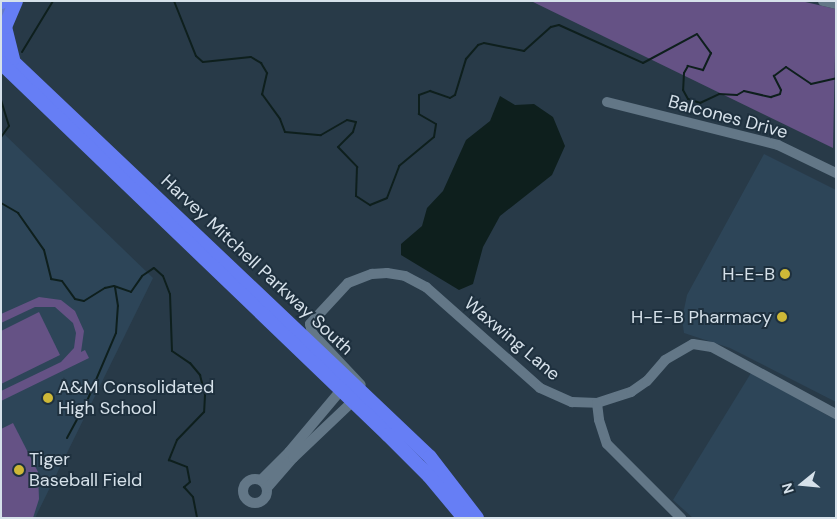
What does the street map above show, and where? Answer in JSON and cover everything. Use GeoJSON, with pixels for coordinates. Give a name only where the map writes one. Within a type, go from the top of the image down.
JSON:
{"type":"FeatureCollection","features":[{"type":"Feature","properties":{"kind":"highway"},"geometry":{"type":"LineString","coordinates":[[6,65],[5,27],[16,1]]}},
{"type":"Feature","properties":{"kind":"highway","name":"Harvey Mitchell Parkway South"},"geometry":{"type":"LineString","coordinates":[[1,50],[6,65],[429,476],[464,518]]}},
{"type":"Feature","properties":{"kind":"highway","name":"Harvey Mitchell Parkway South"},"geometry":{"type":"LineString","coordinates":[[6,65],[291,323],[374,402],[430,457],[477,518]]}},
{"type":"Feature","properties":{"kind":"highway"},"geometry":{"type":"LineString","coordinates":[[430,457],[487,518]]}},
{"type":"Feature","properties":{"kind":"main road"},"geometry":{"type":"LineString","coordinates":[[1,12],[12,1]]}},
{"type":"Feature","properties":{"kind":"street"},"geometry":{"type":"LineString","coordinates":[[823,1],[836,4]]}},
{"type":"Feature","properties":{"kind":"street","name":"Balcones Drive"},"geometry":{"type":"LineString","coordinates":[[607,102],[778,145],[836,173]]}},
{"type":"Feature","properties":{"kind":"street","name":"Waxwing Lane"},"geometry":{"type":"LineString","coordinates":[[310,324],[339,290],[357,278],[387,273],[405,276],[426,287],[540,388],[572,402],[597,403],[615,399],[639,387],[665,360],[693,344],[712,347],[836,414]]}},
{"type":"Feature","properties":{"kind":"street"},"geometry":{"type":"LineString","coordinates":[[291,323],[310,324],[312,333],[352,373],[374,402]]}},
{"type":"Feature","properties":{"kind":"street"},"geometry":{"type":"LineString","coordinates":[[341,390],[264,484],[353,401]]}},
{"type":"Feature","properties":{"kind":"street"},"geometry":{"type":"LineString","coordinates":[[597,403],[598,420],[607,444],[681,518]]}},
{"type":"Feature","properties":{"kind":"shaded area"},"geometry":{"type":"Polygon","coordinates":[[[531,1],[801,1],[836,9],[833,148],[531,1]]]}},
{"type":"Feature","properties":{"kind":"shaded area"},"geometry":{"type":"Polygon","coordinates":[[[500,96],[515,105],[534,104],[553,117],[565,146],[552,175],[500,216],[483,247],[473,284],[459,290],[401,255],[401,244],[422,226],[427,208],[443,191],[466,140],[490,121],[500,96]]]}},
{"type":"Feature","properties":{"kind":"shaded area","name":"A&M Consolidated High School"},"geometry":{"type":"Polygon","coordinates":[[[1,131],[153,278],[35,518],[1,518],[1,131]]]}},
{"type":"Feature","properties":{"kind":"shaded area"},"geometry":{"type":"Polygon","coordinates":[[[764,154],[836,190],[836,402],[730,348],[684,333],[682,319],[687,295],[764,154]]]}},
{"type":"Feature","properties":{"kind":"shaded area"},"geometry":{"type":"Polygon","coordinates":[[[39,297],[61,300],[75,311],[84,331],[81,352],[85,350],[89,358],[1,401],[1,391],[61,362],[74,348],[76,333],[73,323],[55,307],[35,307],[1,323],[1,314],[39,297]]]}},
{"type":"Feature","properties":{"kind":"shaded area"},"geometry":{"type":"Polygon","coordinates":[[[39,312],[60,355],[1,384],[1,331],[39,312]]]}},
{"type":"Feature","properties":{"kind":"shaded area"},"geometry":{"type":"Polygon","coordinates":[[[751,373],[836,420],[836,518],[693,518],[673,500],[751,373]]]}},
{"type":"Feature","properties":{"kind":"shaded area","name":"Tiger Baseball Field"},"geometry":{"type":"Polygon","coordinates":[[[13,423],[38,472],[39,499],[33,518],[1,518],[1,429],[13,423]]]}},
{"type":"Feature","properties":{"kind":"waterway"},"geometry":{"type":"LineString","coordinates":[[22,52],[53,1]]}},
{"type":"Feature","properties":{"kind":"waterway"},"geometry":{"type":"LineString","coordinates":[[174,1],[196,56],[203,62],[251,57],[261,63],[267,73],[262,94],[280,119],[285,132],[321,135],[347,120],[356,122],[353,132],[338,147],[357,167],[356,196],[370,205],[387,198],[399,166],[434,137],[436,124],[419,114],[419,95],[430,91],[450,98],[455,95],[466,59],[478,45],[484,43],[524,51],[551,27],[559,25],[643,63],[697,34],[711,53],[703,70],[688,66],[684,73],[683,90],[688,99],[700,103],[719,94],[737,95],[744,91],[771,97],[780,94],[781,90],[774,76],[786,67],[811,84],[836,78]]}},
{"type":"Feature","properties":{"kind":"waterway"},"geometry":{"type":"LineString","coordinates":[[1,100],[9,126],[1,137]]}},
{"type":"Feature","properties":{"kind":"waterway"},"geometry":{"type":"LineString","coordinates":[[1,203],[18,213],[44,250],[51,279],[62,281],[75,299],[84,301],[105,288],[114,286],[131,292],[142,276],[154,268],[163,276],[170,294],[172,351],[190,363],[200,375],[205,395],[204,412],[177,440],[169,460],[187,467],[190,482],[184,487],[193,497],[197,518]]}},
{"type":"Feature","properties":{"kind":"waterway"},"geometry":{"type":"LineString","coordinates":[[67,438],[87,401],[116,333],[118,306],[115,287]]}},
{"type":"Feature","properties":{"kind":"place","name":"H-E-B"},"geometry":{"type":"Point","coordinates":[785,274]}},
{"type":"Feature","properties":{"kind":"place","name":"H-E-B Pharmacy"},"geometry":{"type":"Point","coordinates":[782,317]}},
{"type":"Feature","properties":{"kind":"place","name":"A&M Consolidated High School"},"geometry":{"type":"Point","coordinates":[48,398]}},
{"type":"Feature","properties":{"kind":"place","name":"Tiger Baseball Field"},"geometry":{"type":"Point","coordinates":[19,470]}}]}
